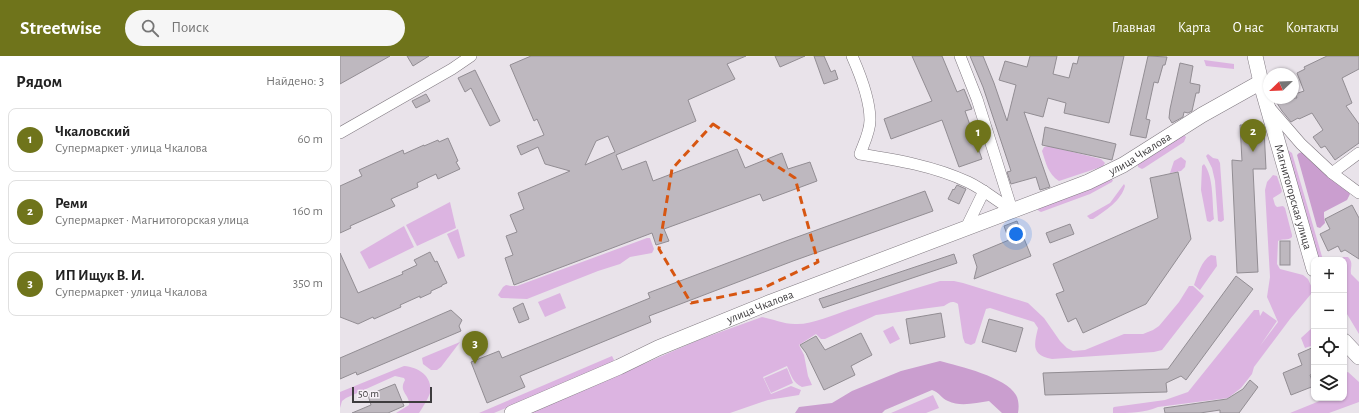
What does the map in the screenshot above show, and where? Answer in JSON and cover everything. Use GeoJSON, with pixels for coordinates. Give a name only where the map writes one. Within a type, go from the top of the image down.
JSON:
{"type":"FeatureCollection","features":[{"type":"Feature","properties":{"kind":"main road","name":"Магнитогорская улица"},"geometry":{"type":"LineString","coordinates":[[1255,56],[1260,82],[1311,259]]}},
{"type":"Feature","properties":{"kind":"main road","name":"улица Чкалова"},"geometry":{"type":"LineString","coordinates":[[512,413],[658,348],[771,302],[1088,182],[1123,165],[1202,115],[1260,82]]}},
{"type":"Feature","properties":{"kind":"main road"},"geometry":{"type":"LineString","coordinates":[[1347,344],[1359,358]]}},
{"type":"Feature","properties":{"kind":"street"},"geometry":{"type":"LineString","coordinates":[[340,133],[452,69],[471,56]]}},
{"type":"Feature","properties":{"kind":"street"},"geometry":{"type":"LineString","coordinates":[[852,56],[868,104],[870,120],[860,154],[912,163],[941,171],[968,182],[1012,210]]}},
{"type":"Feature","properties":{"kind":"street"},"geometry":{"type":"LineString","coordinates":[[960,56],[977,99],[1012,210]]}},
{"type":"Feature","properties":{"kind":"street"},"geometry":{"type":"LineString","coordinates":[[1267,105],[1296,138],[1332,173],[1359,193]]}},
{"type":"Feature","properties":{"kind":"street"},"geometry":{"type":"LineString","coordinates":[[1332,173],[1359,153]]}},
{"type":"Feature","properties":{"kind":"street"},"geometry":{"type":"LineString","coordinates":[[966,228],[984,192]]}},
{"type":"Feature","properties":{"kind":"highlighted area"},"geometry":{"type":"Polygon","coordinates":[[[713,124],[795,178],[818,262],[761,289],[691,303],[659,249],[672,169],[713,124]]]}},
{"type":"Feature","properties":{"kind":"shaded area"},"geometry":{"type":"Polygon","coordinates":[[[1204,60],[1234,64],[1234,69],[1206,66],[1204,60]]]}},
{"type":"Feature","properties":{"kind":"shaded area"},"geometry":{"type":"Polygon","coordinates":[[[1184,135],[1186,137],[1184,142],[1144,168],[1142,169],[1138,167],[1138,164],[1184,135]]]}},
{"type":"Feature","properties":{"kind":"shaded area"},"geometry":{"type":"Polygon","coordinates":[[[1048,146],[1101,159],[1105,163],[1103,166],[1098,168],[1059,181],[1052,175],[1046,164],[1042,151],[1044,147],[1048,146]]]}},
{"type":"Feature","properties":{"kind":"shaded area"},"geometry":{"type":"Polygon","coordinates":[[[1289,151],[1292,153],[1322,257],[1318,257],[1288,152],[1289,151]]]}},
{"type":"Feature","properties":{"kind":"shaded area"},"geometry":{"type":"Polygon","coordinates":[[[1303,152],[1350,194],[1347,200],[1324,212],[1325,223],[1320,228],[1317,227],[1297,155],[1303,152]]]}},
{"type":"Feature","properties":{"kind":"shaded area"},"geometry":{"type":"Polygon","coordinates":[[[1208,154],[1213,158],[1218,159],[1220,163],[1224,220],[1221,222],[1218,221],[1215,181],[1212,168],[1206,156],[1208,154]]]}},
{"type":"Feature","properties":{"kind":"shaded area"},"geometry":{"type":"Polygon","coordinates":[[[1181,157],[1186,161],[1185,167],[1181,171],[1170,173],[1174,161],[1181,157]]]}},
{"type":"Feature","properties":{"kind":"shaded area"},"geometry":{"type":"Polygon","coordinates":[[[1204,164],[1210,176],[1212,190],[1214,219],[1210,222],[1207,221],[1201,190],[1202,166],[1204,164]]]}},
{"type":"Feature","properties":{"kind":"shaded area"},"geometry":{"type":"Polygon","coordinates":[[[1273,175],[1277,176],[1282,191],[1273,198],[1277,207],[1283,206],[1285,208],[1292,235],[1290,238],[1278,241],[1277,264],[1280,269],[1303,275],[1308,279],[1311,286],[1311,294],[1254,367],[1252,374],[1241,388],[1228,398],[1158,407],[1142,412],[1113,413],[1114,407],[1165,400],[1188,392],[1254,310],[1259,310],[1260,316],[1263,311],[1277,321],[1260,346],[1278,322],[1267,297],[1270,277],[1265,190],[1267,182],[1273,175]]]}},
{"type":"Feature","properties":{"kind":"shaded area"},"geometry":{"type":"Polygon","coordinates":[[[1111,179],[1113,180],[1112,182],[1090,194],[1041,212],[1038,210],[1038,207],[1111,179]]]}},
{"type":"Feature","properties":{"kind":"shaded area"},"geometry":{"type":"Polygon","coordinates":[[[1124,184],[1125,186],[1123,191],[1112,205],[1093,219],[1090,219],[1087,216],[1110,203],[1124,184]]]}},
{"type":"Feature","properties":{"kind":"shaded area"},"geometry":{"type":"Polygon","coordinates":[[[450,202],[456,228],[417,246],[406,225],[450,202]]]}},
{"type":"Feature","properties":{"kind":"shaded area"},"geometry":{"type":"Polygon","coordinates":[[[404,226],[414,247],[369,269],[360,252],[404,226]]]}},
{"type":"Feature","properties":{"kind":"shaded area"},"geometry":{"type":"Polygon","coordinates":[[[458,229],[465,256],[458,259],[447,234],[458,229]]]}},
{"type":"Feature","properties":{"kind":"shaded area"},"geometry":{"type":"Polygon","coordinates":[[[650,238],[654,249],[652,253],[630,257],[620,264],[527,299],[501,298],[498,295],[506,285],[517,286],[650,238]]]}},
{"type":"Feature","properties":{"kind":"shaded area"},"geometry":{"type":"Polygon","coordinates":[[[1211,255],[1216,256],[1217,266],[1200,290],[1194,285],[1198,272],[1202,264],[1211,255]]]}},
{"type":"Feature","properties":{"kind":"shaded area"},"geometry":{"type":"Polygon","coordinates":[[[1347,257],[1350,259],[1351,263],[1351,274],[1359,282],[1359,334],[1347,314],[1347,257]]]}},
{"type":"Feature","properties":{"kind":"shaded area"},"geometry":{"type":"Polygon","coordinates":[[[940,281],[954,281],[963,283],[1028,303],[1044,318],[1060,341],[1067,348],[1073,351],[1085,350],[1124,334],[1143,334],[1153,330],[1159,326],[1179,302],[1189,286],[1193,286],[1204,296],[1162,350],[1154,352],[1052,359],[1040,355],[1037,352],[1035,344],[1038,328],[1034,322],[990,308],[986,309],[975,343],[971,345],[965,343],[963,338],[958,304],[952,302],[944,306],[876,315],[825,339],[821,339],[816,334],[799,345],[804,355],[808,376],[812,385],[802,387],[796,383],[787,366],[763,377],[771,394],[791,386],[801,390],[799,395],[768,400],[730,413],[530,413],[701,339],[762,317],[791,324],[808,323],[940,281]]]}},
{"type":"Feature","properties":{"kind":"shaded area"},"geometry":{"type":"Polygon","coordinates":[[[560,293],[566,308],[545,317],[538,302],[560,293]]]}},
{"type":"Feature","properties":{"kind":"shaded area"},"geometry":{"type":"Polygon","coordinates":[[[893,326],[900,339],[890,344],[883,331],[893,326]]]}},
{"type":"Feature","properties":{"kind":"shaded area"},"geometry":{"type":"Polygon","coordinates":[[[1311,329],[1311,346],[1305,348],[1301,338],[1311,329]]]}},
{"type":"Feature","properties":{"kind":"shaded area"},"geometry":{"type":"Polygon","coordinates":[[[460,342],[437,370],[431,370],[423,364],[422,358],[460,342]]]}},
{"type":"Feature","properties":{"kind":"shaded area"},"geometry":{"type":"Polygon","coordinates":[[[612,356],[614,360],[612,363],[494,413],[479,413],[612,356]]]}},
{"type":"Feature","properties":{"kind":"shaded area"},"geometry":{"type":"Polygon","coordinates":[[[940,361],[981,373],[1003,383],[1011,389],[1018,399],[1018,413],[1002,413],[989,401],[968,404],[953,403],[932,390],[885,410],[882,413],[795,413],[799,407],[832,403],[852,391],[901,371],[940,361]]]}},
{"type":"Feature","properties":{"kind":"shaded area"},"geometry":{"type":"Polygon","coordinates":[[[404,366],[419,370],[427,377],[429,382],[430,393],[419,413],[396,413],[409,405],[409,401],[403,390],[404,378],[395,376],[346,398],[342,401],[340,408],[340,392],[404,366]]]}},
{"type":"Feature","properties":{"kind":"shaded area"},"geometry":{"type":"Polygon","coordinates":[[[787,368],[793,383],[771,393],[764,378],[787,368]]]}},
{"type":"Feature","properties":{"kind":"shaded area"},"geometry":{"type":"Polygon","coordinates":[[[1347,372],[1359,382],[1359,402],[1329,413],[1290,413],[1320,401],[1347,401],[1347,372]]]}},
{"type":"Feature","properties":{"kind":"shaded area"},"geometry":{"type":"Polygon","coordinates":[[[933,395],[939,408],[926,413],[891,413],[933,395]]]}},
{"type":"Feature","properties":{"kind":"building"},"geometry":{"type":"Polygon","coordinates":[[[340,56],[390,56],[340,84],[340,56]]]}},
{"type":"Feature","properties":{"kind":"building"},"geometry":{"type":"Polygon","coordinates":[[[407,56],[429,56],[413,66],[407,56]]]}},
{"type":"Feature","properties":{"kind":"building"},"geometry":{"type":"Polygon","coordinates":[[[531,56],[746,56],[727,64],[735,79],[688,100],[696,121],[616,155],[622,170],[646,161],[653,181],[737,149],[745,168],[782,153],[788,169],[810,162],[817,181],[763,201],[760,194],[664,229],[669,241],[656,245],[652,233],[514,285],[505,258],[513,255],[506,236],[517,232],[510,215],[524,209],[518,193],[570,171],[545,164],[538,147],[521,155],[517,146],[544,135],[537,119],[534,121],[510,65],[531,56]],[[608,136],[596,141],[585,165],[615,152],[608,136]]]}},
{"type":"Feature","properties":{"kind":"building"},"geometry":{"type":"Polygon","coordinates":[[[775,56],[805,56],[780,67],[775,56]]]}},
{"type":"Feature","properties":{"kind":"building"},"geometry":{"type":"Polygon","coordinates":[[[814,56],[824,56],[831,72],[835,70],[838,79],[824,84],[814,56]]]}},
{"type":"Feature","properties":{"kind":"building"},"geometry":{"type":"Polygon","coordinates":[[[912,56],[942,56],[957,92],[964,89],[972,109],[965,111],[982,159],[959,167],[942,120],[891,139],[884,119],[932,101],[912,56]]]}},
{"type":"Feature","properties":{"kind":"building"},"geometry":{"type":"Polygon","coordinates":[[[970,56],[983,56],[1007,121],[1016,85],[999,80],[1005,61],[1027,67],[1030,56],[1057,56],[1053,74],[1069,78],[1073,63],[1077,64],[1079,56],[1124,56],[1109,123],[1064,113],[1066,103],[1048,98],[1043,117],[1024,112],[1050,187],[1040,190],[1036,177],[1011,184],[1007,172],[1011,171],[983,87],[970,56]]]}},
{"type":"Feature","properties":{"kind":"building"},"geometry":{"type":"Polygon","coordinates":[[[1148,56],[1167,57],[1158,83],[1154,82],[1146,119],[1150,120],[1146,138],[1130,135],[1148,56]]]}},
{"type":"Feature","properties":{"kind":"building"},"geometry":{"type":"Polygon","coordinates":[[[1327,56],[1359,56],[1359,69],[1342,78],[1352,103],[1346,106],[1359,124],[1359,143],[1335,160],[1325,146],[1321,148],[1313,137],[1323,130],[1312,113],[1291,122],[1278,104],[1299,104],[1299,93],[1304,91],[1299,78],[1299,72],[1305,69],[1304,67],[1327,56]]]}},
{"type":"Feature","properties":{"kind":"building"},"geometry":{"type":"Polygon","coordinates":[[[1180,63],[1193,66],[1190,83],[1200,85],[1199,93],[1196,93],[1192,111],[1188,113],[1184,112],[1183,117],[1172,123],[1169,118],[1170,109],[1180,63]]]}},
{"type":"Feature","properties":{"kind":"building"},"geometry":{"type":"Polygon","coordinates":[[[475,70],[500,121],[490,126],[471,88],[465,92],[458,78],[475,70]]]}},
{"type":"Feature","properties":{"kind":"building"},"geometry":{"type":"Polygon","coordinates":[[[426,94],[430,101],[416,108],[412,101],[426,94]]]}},
{"type":"Feature","properties":{"kind":"building"},"geometry":{"type":"Polygon","coordinates":[[[1240,125],[1251,125],[1251,130],[1264,129],[1266,169],[1253,169],[1258,272],[1237,273],[1232,160],[1242,161],[1240,125]]]}},
{"type":"Feature","properties":{"kind":"building"},"geometry":{"type":"Polygon","coordinates":[[[1045,127],[1116,144],[1112,160],[1042,145],[1045,127]]]}},
{"type":"Feature","properties":{"kind":"building"},"geometry":{"type":"Polygon","coordinates":[[[448,138],[458,161],[456,162],[460,169],[438,179],[436,174],[417,183],[418,187],[391,199],[395,206],[350,226],[351,228],[340,233],[340,186],[362,176],[359,170],[403,150],[404,154],[424,145],[438,140],[439,142],[448,138]]]}},
{"type":"Feature","properties":{"kind":"building"},"geometry":{"type":"Polygon","coordinates":[[[1178,172],[1191,239],[1146,304],[1083,333],[1076,318],[1068,322],[1056,294],[1064,291],[1053,264],[1158,218],[1150,178],[1178,172]]]}},
{"type":"Feature","properties":{"kind":"building"},"geometry":{"type":"Polygon","coordinates":[[[957,185],[966,189],[959,204],[948,199],[953,189],[954,190],[957,185]]]}},
{"type":"Feature","properties":{"kind":"building"},"geometry":{"type":"Polygon","coordinates":[[[925,191],[933,211],[793,261],[649,316],[651,322],[520,376],[525,387],[487,403],[471,362],[499,351],[502,358],[650,298],[648,293],[925,191]]]}},
{"type":"Feature","properties":{"kind":"building"},"geometry":{"type":"Polygon","coordinates":[[[1352,205],[1359,218],[1359,259],[1345,250],[1341,252],[1338,246],[1328,251],[1320,234],[1330,229],[1325,219],[1352,205]]]}},
{"type":"Feature","properties":{"kind":"building"},"geometry":{"type":"Polygon","coordinates":[[[1017,221],[1031,256],[974,279],[977,267],[973,255],[1009,240],[1004,226],[1017,221]]]}},
{"type":"Feature","properties":{"kind":"building"},"geometry":{"type":"Polygon","coordinates":[[[1070,224],[1074,234],[1050,243],[1046,233],[1070,224]]]}},
{"type":"Feature","properties":{"kind":"building"},"geometry":{"type":"Polygon","coordinates":[[[1280,241],[1290,241],[1290,265],[1280,265],[1280,241]]]}},
{"type":"Feature","properties":{"kind":"building"},"geometry":{"type":"Polygon","coordinates":[[[430,252],[435,262],[437,261],[447,283],[431,291],[431,293],[400,305],[401,307],[374,319],[373,317],[358,324],[340,317],[340,253],[358,293],[403,274],[402,272],[417,265],[414,260],[430,252]]]}},
{"type":"Feature","properties":{"kind":"building"},"geometry":{"type":"Polygon","coordinates":[[[954,254],[957,263],[823,308],[819,299],[954,254]]]}},
{"type":"Feature","properties":{"kind":"building"},"geometry":{"type":"Polygon","coordinates":[[[1236,276],[1253,289],[1186,380],[1181,376],[1166,383],[1167,392],[1045,395],[1043,373],[1168,369],[1236,276]]]}},
{"type":"Feature","properties":{"kind":"building"},"geometry":{"type":"Polygon","coordinates":[[[523,303],[529,319],[519,323],[513,308],[523,303]]]}},
{"type":"Feature","properties":{"kind":"building"},"geometry":{"type":"Polygon","coordinates":[[[451,310],[462,320],[459,326],[461,331],[357,375],[356,372],[340,379],[340,358],[451,310]]]}},
{"type":"Feature","properties":{"kind":"building"},"geometry":{"type":"Polygon","coordinates":[[[941,313],[945,337],[910,344],[906,319],[941,313]]]}},
{"type":"Feature","properties":{"kind":"building"},"geometry":{"type":"Polygon","coordinates":[[[989,319],[1023,328],[1016,352],[982,342],[989,319]]]}},
{"type":"Feature","properties":{"kind":"building"},"geometry":{"type":"Polygon","coordinates":[[[861,333],[872,355],[851,366],[855,375],[824,390],[806,353],[800,345],[816,336],[825,350],[861,333]]]}},
{"type":"Feature","properties":{"kind":"building"},"geometry":{"type":"Polygon","coordinates":[[[1311,348],[1311,387],[1291,395],[1283,373],[1302,365],[1298,354],[1311,348]]]}},
{"type":"Feature","properties":{"kind":"building"},"geometry":{"type":"Polygon","coordinates":[[[1250,380],[1258,387],[1239,413],[1220,413],[1220,410],[1200,413],[1165,413],[1164,408],[1227,399],[1243,389],[1250,380]]]}},
{"type":"Feature","properties":{"kind":"building"},"geometry":{"type":"Polygon","coordinates":[[[395,384],[404,406],[388,413],[352,413],[371,405],[368,395],[395,384]]]}},
{"type":"Feature","properties":{"kind":"place","name":"Реми"},"geometry":{"type":"Point","coordinates":[1253,152]}},
{"type":"Feature","properties":{"kind":"place","name":"Чкаловский"},"geometry":{"type":"Point","coordinates":[978,153]}},
{"type":"Feature","properties":{"kind":"place","name":"ИП Ищук В. И."},"geometry":{"type":"Point","coordinates":[475,364]}}]}
